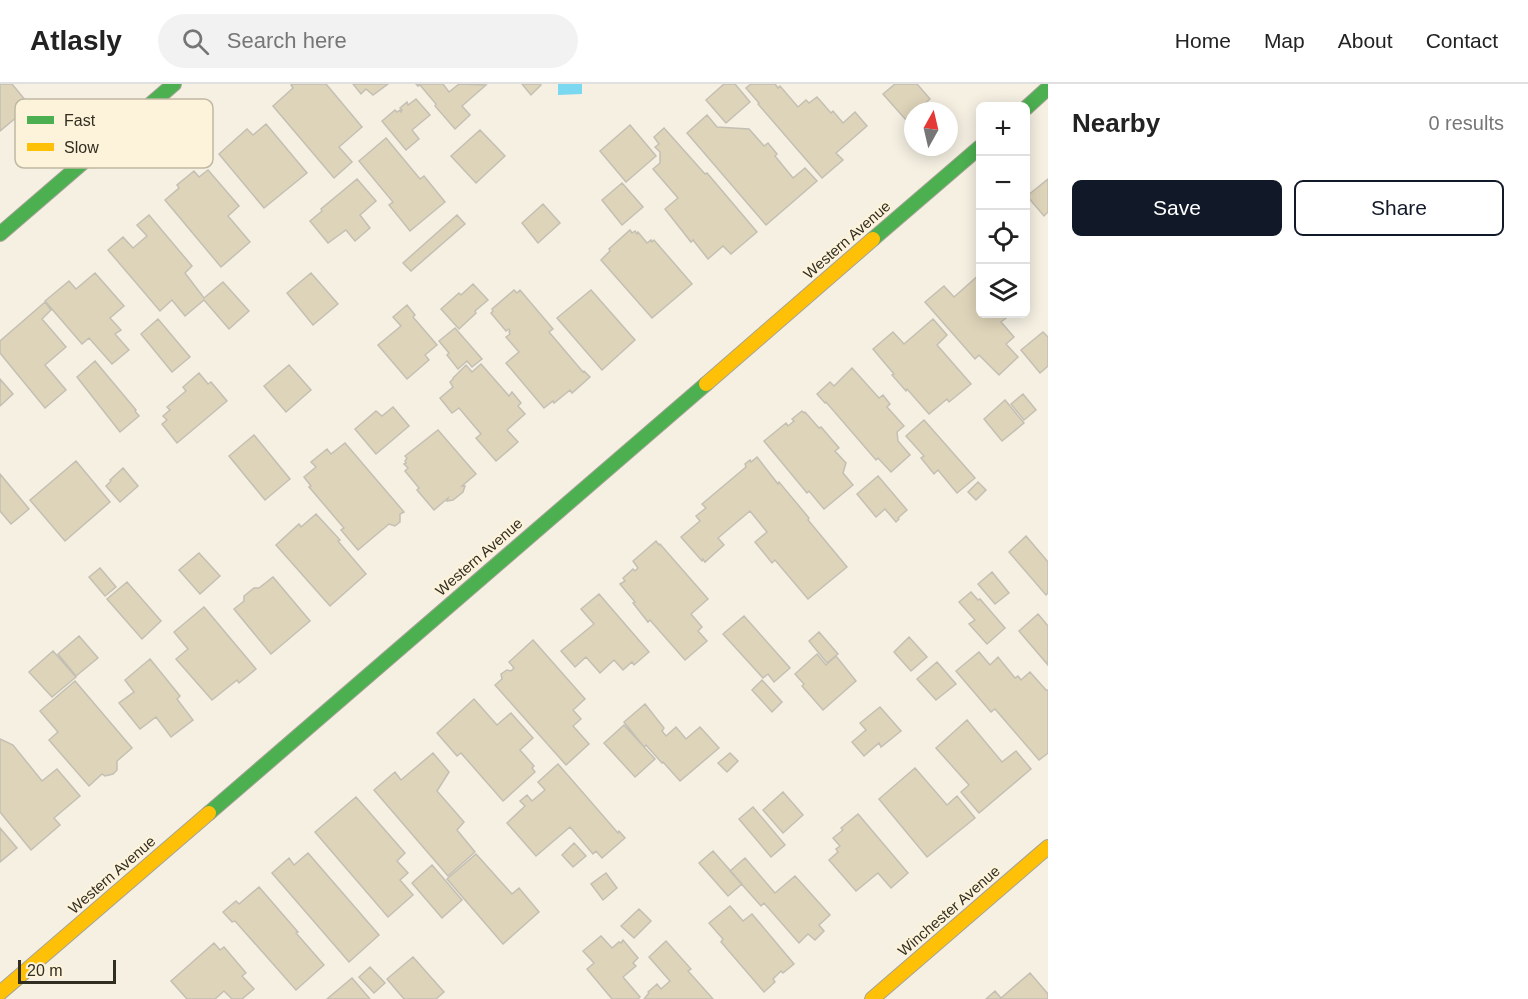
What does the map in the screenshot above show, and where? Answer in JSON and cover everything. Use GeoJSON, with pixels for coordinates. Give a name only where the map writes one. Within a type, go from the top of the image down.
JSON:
{"type":"FeatureCollection","features":[{"type":"Feature","properties":{"kind":"street"},"geometry":{"type":"LineString","coordinates":[[157,99],[174,84]]}},
{"type":"Feature","properties":{"kind":"street"},"geometry":{"type":"LineString","coordinates":[[1030,104],[1048,88]]}},
{"type":"Feature","properties":{"kind":"street","name":"Western Avenue"},"geometry":{"type":"LineString","coordinates":[[0,993],[976,151]]}},
{"type":"Feature","properties":{"kind":"street"},"geometry":{"type":"LineString","coordinates":[[0,234],[77,168]]}},
{"type":"Feature","properties":{"kind":"street","name":"Winchester Avenue"},"geometry":{"type":"LineString","coordinates":[[872,999],[1048,847]]}},
{"type":"Feature","properties":{"kind":"water"},"geometry":{"type":"Polygon","coordinates":[[[558,84],[582,84],[582,94],[558,95],[558,84]]]}},
{"type":"Feature","properties":{"kind":"building"},"geometry":{"type":"Polygon","coordinates":[[[0,84],[12,84],[24,99],[15,99],[15,118],[0,131],[0,84]]]}},
{"type":"Feature","properties":{"kind":"building"},"geometry":{"type":"Polygon","coordinates":[[[326,84],[362,127],[339,147],[352,162],[334,178],[273,106],[293,88],[291,85],[326,84]]]}},
{"type":"Feature","properties":{"kind":"building"},"geometry":{"type":"Polygon","coordinates":[[[353,84],[388,84],[373,95],[366,89],[361,94],[353,84]]]}},
{"type":"Feature","properties":{"kind":"building"},"geometry":{"type":"Polygon","coordinates":[[[416,84],[443,84],[449,92],[459,84],[486,85],[462,106],[470,115],[455,129],[420,85],[416,84]]]}},
{"type":"Feature","properties":{"kind":"building"},"geometry":{"type":"Polygon","coordinates":[[[522,84],[540,84],[541,85],[531,95],[522,84]]]}},
{"type":"Feature","properties":{"kind":"building"},"geometry":{"type":"Polygon","coordinates":[[[724,84],[735,84],[750,102],[726,123],[706,100],[724,84]]]}},
{"type":"Feature","properties":{"kind":"building"},"geometry":{"type":"Polygon","coordinates":[[[751,84],[775,84],[778,88],[780,86],[798,107],[806,100],[809,103],[817,97],[843,123],[855,112],[867,126],[836,153],[843,160],[822,178],[758,104],[746,88],[751,84]]]}},
{"type":"Feature","properties":{"kind":"building"},"geometry":{"type":"Polygon","coordinates":[[[895,84],[917,84],[930,99],[926,102],[904,102],[904,118],[883,94],[895,84]]]}},
{"type":"Feature","properties":{"kind":"building"},"geometry":{"type":"Polygon","coordinates":[[[416,99],[430,115],[412,130],[419,139],[406,150],[382,121],[395,110],[401,112],[400,108],[416,99]]]}},
{"type":"Feature","properties":{"kind":"building"},"geometry":{"type":"Polygon","coordinates":[[[707,115],[717,127],[749,129],[764,146],[768,143],[777,154],[775,156],[793,178],[805,168],[817,181],[766,225],[687,133],[707,115]]]}},
{"type":"Feature","properties":{"kind":"building"},"geometry":{"type":"Polygon","coordinates":[[[266,124],[307,173],[264,208],[219,154],[247,129],[253,135],[266,124]]]}},
{"type":"Feature","properties":{"kind":"building"},"geometry":{"type":"Polygon","coordinates":[[[630,125],[656,156],[626,182],[600,151],[630,125]]]}},
{"type":"Feature","properties":{"kind":"building"},"geometry":{"type":"Polygon","coordinates":[[[664,128],[705,174],[707,173],[757,232],[731,254],[723,246],[708,259],[693,240],[691,242],[665,209],[678,198],[653,169],[660,163],[660,152],[655,147],[659,144],[654,137],[664,128]]]}},
{"type":"Feature","properties":{"kind":"building"},"geometry":{"type":"Polygon","coordinates":[[[480,130],[505,156],[476,183],[451,156],[480,130]]]}},
{"type":"Feature","properties":{"kind":"building"},"geometry":{"type":"Polygon","coordinates":[[[386,138],[420,179],[424,176],[445,202],[410,231],[389,205],[393,202],[359,161],[386,138]]]}},
{"type":"Feature","properties":{"kind":"building"},"geometry":{"type":"Polygon","coordinates":[[[208,170],[239,206],[228,216],[250,242],[221,267],[165,200],[179,188],[177,185],[194,171],[199,177],[208,170]]]}},
{"type":"Feature","properties":{"kind":"building"},"geometry":{"type":"Polygon","coordinates":[[[357,179],[376,201],[360,215],[370,228],[355,241],[346,230],[328,243],[310,221],[357,179]]]}},
{"type":"Feature","properties":{"kind":"building"},"geometry":{"type":"Polygon","coordinates":[[[1048,179],[1048,212],[1044,216],[1030,200],[1030,194],[1048,179]]]}},
{"type":"Feature","properties":{"kind":"building"},"geometry":{"type":"Polygon","coordinates":[[[622,183],[643,207],[622,225],[602,200],[622,183]]]}},
{"type":"Feature","properties":{"kind":"building"},"geometry":{"type":"Polygon","coordinates":[[[543,204],[560,223],[538,243],[522,223],[543,204]]]}},
{"type":"Feature","properties":{"kind":"building"},"geometry":{"type":"Polygon","coordinates":[[[149,215],[192,266],[185,273],[204,298],[223,282],[249,311],[229,329],[204,300],[185,316],[172,300],[160,311],[108,250],[123,237],[133,248],[147,236],[137,225],[149,215]]]}},
{"type":"Feature","properties":{"kind":"building"},"geometry":{"type":"Polygon","coordinates":[[[457,215],[465,224],[411,271],[403,263],[457,215]]]}},
{"type":"Feature","properties":{"kind":"building"},"geometry":{"type":"Polygon","coordinates":[[[630,230],[632,233],[635,231],[637,234],[638,232],[647,243],[654,240],[692,284],[652,318],[601,260],[610,251],[609,249],[630,230]]]}},
{"type":"Feature","properties":{"kind":"building"},"geometry":{"type":"Polygon","coordinates":[[[95,273],[124,306],[110,318],[121,330],[115,334],[129,350],[112,364],[89,338],[82,344],[45,301],[69,281],[76,289],[95,273]]]}},
{"type":"Feature","properties":{"kind":"building"},"geometry":{"type":"Polygon","coordinates":[[[311,273],[338,304],[313,325],[287,293],[311,273]]]}},
{"type":"Feature","properties":{"kind":"building"},"geometry":{"type":"Polygon","coordinates":[[[976,278],[976,318],[1006,318],[1001,322],[1014,337],[1006,344],[1018,357],[999,375],[979,355],[975,359],[925,302],[944,286],[954,297],[976,278]]]}},
{"type":"Feature","properties":{"kind":"building"},"geometry":{"type":"Polygon","coordinates":[[[473,284],[488,300],[459,329],[441,309],[473,284]]]}},
{"type":"Feature","properties":{"kind":"building"},"geometry":{"type":"Polygon","coordinates":[[[514,290],[517,293],[520,290],[553,329],[549,332],[583,372],[590,377],[572,393],[570,390],[544,408],[506,363],[519,352],[506,337],[510,334],[509,329],[506,331],[491,313],[492,309],[514,290]]]}},
{"type":"Feature","properties":{"kind":"building"},"geometry":{"type":"Polygon","coordinates":[[[591,290],[635,340],[602,370],[557,318],[591,290]]]}},
{"type":"Feature","properties":{"kind":"building"},"geometry":{"type":"Polygon","coordinates":[[[45,302],[51,310],[42,319],[66,347],[45,365],[66,390],[45,408],[0,353],[0,341],[45,302]]]}},
{"type":"Feature","properties":{"kind":"building"},"geometry":{"type":"Polygon","coordinates":[[[407,305],[415,315],[413,317],[437,345],[425,355],[429,360],[407,379],[378,345],[401,326],[393,317],[407,305]]]}},
{"type":"Feature","properties":{"kind":"building"},"geometry":{"type":"Polygon","coordinates":[[[158,319],[190,357],[172,372],[141,334],[158,319]]]}},
{"type":"Feature","properties":{"kind":"building"},"geometry":{"type":"Polygon","coordinates":[[[933,319],[947,335],[937,345],[971,384],[949,402],[947,399],[929,414],[892,375],[894,374],[873,349],[893,332],[904,344],[933,319]]]}},
{"type":"Feature","properties":{"kind":"building"},"geometry":{"type":"Polygon","coordinates":[[[455,328],[482,359],[472,367],[467,361],[458,369],[439,341],[455,328]]]}},
{"type":"Feature","properties":{"kind":"building"},"geometry":{"type":"Polygon","coordinates":[[[1043,332],[1048,337],[1048,366],[1040,373],[1021,350],[1043,332]]]}},
{"type":"Feature","properties":{"kind":"building"},"geometry":{"type":"Polygon","coordinates":[[[95,361],[139,416],[120,432],[77,377],[95,361]]]}},
{"type":"Feature","properties":{"kind":"building"},"geometry":{"type":"Polygon","coordinates":[[[481,364],[509,396],[512,392],[521,403],[518,406],[525,414],[507,430],[518,442],[496,461],[476,438],[481,434],[459,408],[452,413],[440,398],[453,387],[450,382],[466,365],[472,372],[481,364]]]}},
{"type":"Feature","properties":{"kind":"building"},"geometry":{"type":"Polygon","coordinates":[[[289,365],[311,390],[286,412],[264,386],[289,365]]]}},
{"type":"Feature","properties":{"kind":"building"},"geometry":{"type":"Polygon","coordinates":[[[852,368],[879,398],[883,395],[890,404],[887,407],[904,426],[897,432],[898,441],[910,455],[891,472],[878,458],[876,460],[817,394],[830,382],[834,386],[852,368]]]}},
{"type":"Feature","properties":{"kind":"building"},"geometry":{"type":"Polygon","coordinates":[[[199,373],[208,384],[211,382],[227,401],[177,443],[162,424],[167,420],[163,416],[170,410],[167,407],[186,391],[183,387],[199,373]]]}},
{"type":"Feature","properties":{"kind":"building"},"geometry":{"type":"Polygon","coordinates":[[[0,379],[13,394],[0,406],[0,379]]]}},
{"type":"Feature","properties":{"kind":"building"},"geometry":{"type":"Polygon","coordinates":[[[1023,394],[1036,410],[1024,420],[1011,404],[1023,394]]]}},
{"type":"Feature","properties":{"kind":"building"},"geometry":{"type":"Polygon","coordinates":[[[1005,400],[1024,423],[1002,441],[984,419],[1005,400]]]}},
{"type":"Feature","properties":{"kind":"building"},"geometry":{"type":"Polygon","coordinates":[[[393,407],[409,426],[376,454],[355,429],[376,411],[382,416],[393,407]]]}},
{"type":"Feature","properties":{"kind":"building"},"geometry":{"type":"Polygon","coordinates":[[[802,411],[819,428],[821,427],[839,448],[835,451],[846,463],[843,473],[853,485],[824,509],[809,491],[807,493],[764,441],[786,423],[788,426],[794,421],[792,419],[802,411]]]}},
{"type":"Feature","properties":{"kind":"building"},"geometry":{"type":"Polygon","coordinates":[[[924,420],[975,478],[957,493],[938,470],[934,474],[921,458],[924,456],[906,436],[924,420]]]}},
{"type":"Feature","properties":{"kind":"building"},"geometry":{"type":"Polygon","coordinates":[[[438,430],[476,474],[462,486],[465,486],[463,492],[453,500],[447,501],[448,498],[434,510],[417,490],[419,488],[405,471],[408,468],[404,464],[407,458],[405,456],[438,430]]]}},
{"type":"Feature","properties":{"kind":"building"},"geometry":{"type":"Polygon","coordinates":[[[254,435],[290,479],[265,500],[229,456],[254,435]]]}},
{"type":"Feature","properties":{"kind":"building"},"geometry":{"type":"Polygon","coordinates":[[[345,443],[404,512],[400,514],[400,522],[395,526],[389,524],[358,550],[341,530],[344,528],[309,487],[311,486],[304,477],[316,467],[311,462],[327,449],[331,454],[345,443]]]}},
{"type":"Feature","properties":{"kind":"building"},"geometry":{"type":"Polygon","coordinates":[[[757,457],[847,567],[808,599],[775,560],[772,563],[755,542],[767,532],[750,511],[718,538],[724,545],[705,562],[681,537],[700,521],[696,516],[706,508],[702,504],[746,467],[745,464],[757,457]]]}},
{"type":"Feature","properties":{"kind":"building"},"geometry":{"type":"Polygon","coordinates":[[[76,461],[110,502],[65,541],[30,500],[76,461]]]}},
{"type":"Feature","properties":{"kind":"building"},"geometry":{"type":"Polygon","coordinates":[[[123,468],[138,486],[120,502],[106,486],[123,468]]]}},
{"type":"Feature","properties":{"kind":"building"},"geometry":{"type":"Polygon","coordinates":[[[0,474],[29,509],[11,524],[0,511],[0,474]]]}},
{"type":"Feature","properties":{"kind":"building"},"geometry":{"type":"Polygon","coordinates":[[[878,476],[907,510],[896,522],[885,509],[876,517],[857,494],[878,476]]]}},
{"type":"Feature","properties":{"kind":"building"},"geometry":{"type":"Polygon","coordinates":[[[978,482],[986,490],[976,500],[968,492],[978,482]]]}},
{"type":"Feature","properties":{"kind":"building"},"geometry":{"type":"Polygon","coordinates":[[[316,514],[366,574],[330,606],[276,545],[299,524],[301,527],[316,514]]]}},
{"type":"Feature","properties":{"kind":"building"},"geometry":{"type":"Polygon","coordinates":[[[1026,536],[1048,562],[1048,593],[1046,595],[1009,552],[1026,536]]]}},
{"type":"Feature","properties":{"kind":"building"},"geometry":{"type":"Polygon","coordinates":[[[656,541],[708,599],[691,614],[702,627],[698,631],[707,641],[685,660],[650,620],[648,622],[620,584],[625,581],[623,578],[633,569],[635,571],[638,568],[633,561],[656,541]]]}},
{"type":"Feature","properties":{"kind":"building"},"geometry":{"type":"Polygon","coordinates":[[[199,553],[220,576],[200,594],[179,570],[199,553]]]}},
{"type":"Feature","properties":{"kind":"building"},"geometry":{"type":"Polygon","coordinates":[[[100,568],[116,587],[105,596],[89,577],[100,568]]]}},
{"type":"Feature","properties":{"kind":"building"},"geometry":{"type":"Polygon","coordinates":[[[992,572],[1009,593],[995,604],[978,584],[992,572]]]}},
{"type":"Feature","properties":{"kind":"building"},"geometry":{"type":"Polygon","coordinates":[[[273,577],[310,621],[271,654],[234,609],[244,601],[244,596],[273,577]]]}},
{"type":"Feature","properties":{"kind":"building"},"geometry":{"type":"Polygon","coordinates":[[[127,582],[161,621],[142,639],[107,599],[127,582]]]}},
{"type":"Feature","properties":{"kind":"building"},"geometry":{"type":"Polygon","coordinates":[[[971,592],[1005,628],[987,644],[969,624],[975,620],[959,602],[971,592]]]}},
{"type":"Feature","properties":{"kind":"building"},"geometry":{"type":"Polygon","coordinates":[[[599,594],[649,652],[634,665],[632,662],[623,670],[614,660],[600,673],[586,657],[575,667],[561,651],[594,624],[581,609],[599,594]]]}},
{"type":"Feature","properties":{"kind":"building"},"geometry":{"type":"Polygon","coordinates":[[[204,607],[256,669],[239,683],[237,680],[212,700],[176,659],[188,649],[174,632],[204,607]]]}},
{"type":"Feature","properties":{"kind":"building"},"geometry":{"type":"Polygon","coordinates":[[[1038,614],[1048,626],[1048,665],[1019,631],[1038,614]]]}},
{"type":"Feature","properties":{"kind":"building"},"geometry":{"type":"Polygon","coordinates":[[[744,616],[790,668],[774,682],[768,674],[763,678],[723,634],[744,616]]]}},
{"type":"Feature","properties":{"kind":"building"},"geometry":{"type":"Polygon","coordinates":[[[819,632],[838,654],[827,663],[809,641],[819,632]]]}},
{"type":"Feature","properties":{"kind":"building"},"geometry":{"type":"Polygon","coordinates":[[[79,636],[98,658],[76,676],[58,654],[79,636]]]}},
{"type":"Feature","properties":{"kind":"building"},"geometry":{"type":"Polygon","coordinates":[[[909,637],[927,657],[911,671],[894,652],[909,637]]]}},
{"type":"Feature","properties":{"kind":"building"},"geometry":{"type":"Polygon","coordinates":[[[533,640],[585,699],[573,710],[581,719],[573,726],[589,744],[566,765],[495,685],[502,679],[501,674],[514,668],[509,662],[533,640]]]}},
{"type":"Feature","properties":{"kind":"building"},"geometry":{"type":"Polygon","coordinates":[[[53,651],[76,677],[52,697],[29,672],[53,651]]]}},
{"type":"Feature","properties":{"kind":"building"},"geometry":{"type":"Polygon","coordinates":[[[979,652],[990,665],[998,657],[1015,678],[1018,676],[1021,680],[1030,672],[1048,690],[1048,753],[1039,760],[995,709],[991,712],[956,671],[979,652]]]}},
{"type":"Feature","properties":{"kind":"building"},"geometry":{"type":"Polygon","coordinates":[[[817,654],[826,665],[836,656],[856,681],[823,710],[802,686],[804,684],[795,674],[817,654]]]}},
{"type":"Feature","properties":{"kind":"building"},"geometry":{"type":"Polygon","coordinates":[[[150,659],[180,696],[177,699],[193,720],[171,737],[156,717],[140,729],[119,703],[134,692],[125,680],[150,659]]]}},
{"type":"Feature","properties":{"kind":"building"},"geometry":{"type":"Polygon","coordinates":[[[937,662],[956,684],[936,700],[917,679],[937,662]]]}},
{"type":"Feature","properties":{"kind":"building"},"geometry":{"type":"Polygon","coordinates":[[[762,680],[782,702],[772,712],[752,690],[762,680]]]}},
{"type":"Feature","properties":{"kind":"building"},"geometry":{"type":"Polygon","coordinates":[[[75,681],[132,748],[117,761],[117,770],[113,774],[105,776],[102,774],[89,786],[49,740],[58,732],[40,711],[75,681]]]}},
{"type":"Feature","properties":{"kind":"building"},"geometry":{"type":"Polygon","coordinates":[[[474,699],[497,725],[511,713],[533,738],[520,750],[534,766],[532,768],[535,772],[503,801],[461,753],[457,756],[437,733],[474,699]]]}},
{"type":"Feature","properties":{"kind":"building"},"geometry":{"type":"Polygon","coordinates":[[[645,704],[664,728],[662,731],[666,736],[676,727],[686,739],[700,727],[719,748],[680,781],[646,745],[644,747],[624,722],[645,704]]]}},
{"type":"Feature","properties":{"kind":"building"},"geometry":{"type":"Polygon","coordinates":[[[880,707],[901,731],[881,747],[879,743],[864,756],[852,742],[866,730],[860,723],[880,707]]]}},
{"type":"Feature","properties":{"kind":"building"},"geometry":{"type":"Polygon","coordinates":[[[967,720],[1002,762],[1016,751],[1031,769],[979,813],[961,792],[969,785],[936,748],[967,720]]]}},
{"type":"Feature","properties":{"kind":"building"},"geometry":{"type":"Polygon","coordinates":[[[624,725],[655,759],[635,777],[604,743],[624,725]]]}},
{"type":"Feature","properties":{"kind":"building"},"geometry":{"type":"Polygon","coordinates":[[[0,739],[13,745],[42,781],[57,769],[80,796],[54,818],[60,825],[31,850],[0,812],[0,739]]]}},
{"type":"Feature","properties":{"kind":"building"},"geometry":{"type":"Polygon","coordinates":[[[433,753],[449,772],[437,791],[464,822],[457,830],[475,852],[448,876],[374,790],[395,772],[401,780],[433,753]]]}},
{"type":"Feature","properties":{"kind":"building"},"geometry":{"type":"Polygon","coordinates":[[[730,753],[738,761],[727,772],[718,763],[730,753]]]}},
{"type":"Feature","properties":{"kind":"building"},"geometry":{"type":"Polygon","coordinates":[[[558,764],[618,833],[619,831],[625,838],[602,858],[596,851],[593,854],[570,827],[536,856],[507,823],[525,806],[520,801],[527,795],[532,801],[545,790],[538,782],[558,764]]]}},
{"type":"Feature","properties":{"kind":"building"},"geometry":{"type":"Polygon","coordinates":[[[915,768],[947,805],[957,796],[975,818],[927,857],[879,799],[915,768]]]}},
{"type":"Feature","properties":{"kind":"building"},"geometry":{"type":"Polygon","coordinates":[[[783,792],[803,815],[783,833],[763,810],[783,792]]]}},
{"type":"Feature","properties":{"kind":"building"},"geometry":{"type":"Polygon","coordinates":[[[356,797],[405,853],[397,861],[408,873],[400,880],[413,895],[388,917],[315,832],[356,797]]]}},
{"type":"Feature","properties":{"kind":"building"},"geometry":{"type":"Polygon","coordinates":[[[753,807],[785,845],[771,857],[739,819],[753,807]]]}},
{"type":"Feature","properties":{"kind":"building"},"geometry":{"type":"Polygon","coordinates":[[[858,814],[908,873],[891,888],[878,873],[856,891],[829,860],[838,852],[836,849],[840,846],[833,838],[858,814]]]}},
{"type":"Feature","properties":{"kind":"building"},"geometry":{"type":"Polygon","coordinates":[[[0,828],[17,848],[0,862],[0,828]]]}},
{"type":"Feature","properties":{"kind":"building"},"geometry":{"type":"Polygon","coordinates":[[[574,843],[586,856],[573,867],[562,855],[574,843]]]}},
{"type":"Feature","properties":{"kind":"building"},"geometry":{"type":"Polygon","coordinates":[[[713,851],[742,884],[728,896],[699,863],[713,851]]]}},
{"type":"Feature","properties":{"kind":"building"},"geometry":{"type":"Polygon","coordinates":[[[308,853],[379,935],[349,962],[272,873],[289,858],[294,865],[308,853]]]}},
{"type":"Feature","properties":{"kind":"building"},"geometry":{"type":"Polygon","coordinates":[[[476,854],[512,894],[519,888],[539,912],[503,944],[447,879],[476,854]]]}},
{"type":"Feature","properties":{"kind":"building"},"geometry":{"type":"Polygon","coordinates":[[[745,858],[775,893],[795,876],[830,915],[819,925],[824,931],[815,940],[808,934],[799,943],[764,903],[761,906],[730,871],[745,858]]]}},
{"type":"Feature","properties":{"kind":"building"},"geometry":{"type":"Polygon","coordinates":[[[432,865],[462,900],[442,918],[412,883],[432,865]]]}},
{"type":"Feature","properties":{"kind":"building"},"geometry":{"type":"Polygon","coordinates":[[[606,873],[617,888],[603,900],[591,884],[606,873]]]}},
{"type":"Feature","properties":{"kind":"building"},"geometry":{"type":"Polygon","coordinates":[[[259,887],[324,965],[296,990],[235,921],[232,922],[223,912],[236,901],[239,904],[259,887]]]}},
{"type":"Feature","properties":{"kind":"building"},"geometry":{"type":"Polygon","coordinates":[[[730,906],[743,921],[752,914],[794,964],[783,973],[781,971],[773,979],[775,982],[764,992],[721,942],[723,939],[709,923],[730,906]]]}},
{"type":"Feature","properties":{"kind":"building"},"geometry":{"type":"Polygon","coordinates":[[[639,909],[651,921],[634,938],[621,926],[639,909]]]}},
{"type":"Feature","properties":{"kind":"building"},"geometry":{"type":"Polygon","coordinates":[[[601,936],[612,948],[623,940],[638,958],[633,963],[636,966],[623,977],[640,997],[638,999],[612,999],[587,969],[594,963],[583,951],[601,936]]]}},
{"type":"Feature","properties":{"kind":"building"},"geometry":{"type":"Polygon","coordinates":[[[666,941],[713,999],[644,999],[657,984],[661,989],[670,981],[649,957],[666,941]]]}},
{"type":"Feature","properties":{"kind":"building"},"geometry":{"type":"Polygon","coordinates":[[[214,943],[220,950],[224,947],[246,973],[242,976],[254,989],[242,999],[232,999],[224,991],[215,999],[187,999],[171,981],[214,943]]]}},
{"type":"Feature","properties":{"kind":"building"},"geometry":{"type":"Polygon","coordinates":[[[413,957],[444,992],[436,999],[404,999],[387,979],[413,957]]]}},
{"type":"Feature","properties":{"kind":"building"},"geometry":{"type":"Polygon","coordinates":[[[370,967],[385,983],[374,993],[359,977],[370,967]]]}},
{"type":"Feature","properties":{"kind":"building"},"geometry":{"type":"Polygon","coordinates":[[[1030,973],[1048,994],[1048,999],[986,999],[995,991],[1001,998],[1030,973]]]}},
{"type":"Feature","properties":{"kind":"building"},"geometry":{"type":"Polygon","coordinates":[[[352,978],[370,999],[327,999],[352,978]]]}},
{"type":"Feature","properties":{"kind":"traffic: fast"},"geometry":{"type":"LineString","coordinates":[[157,99],[174,84]]}},
{"type":"Feature","properties":{"kind":"traffic: fast"},"geometry":{"type":"LineString","coordinates":[[1030,104],[1048,88]]}},
{"type":"Feature","properties":{"kind":"traffic: fast"},"geometry":{"type":"LineString","coordinates":[[873,239],[976,150]]}},
{"type":"Feature","properties":{"kind":"traffic: fast"},"geometry":{"type":"LineString","coordinates":[[0,234],[77,168]]}},
{"type":"Feature","properties":{"kind":"traffic: fast"},"geometry":{"type":"LineString","coordinates":[[209,813],[706,384]]}},
{"type":"Feature","properties":{"kind":"traffic: slow"},"geometry":{"type":"LineString","coordinates":[[706,384],[873,239]]}},
{"type":"Feature","properties":{"kind":"traffic: slow"},"geometry":{"type":"LineString","coordinates":[[0,993],[209,813]]}},
{"type":"Feature","properties":{"kind":"traffic: slow"},"geometry":{"type":"LineString","coordinates":[[872,999],[1048,847]]}}]}
